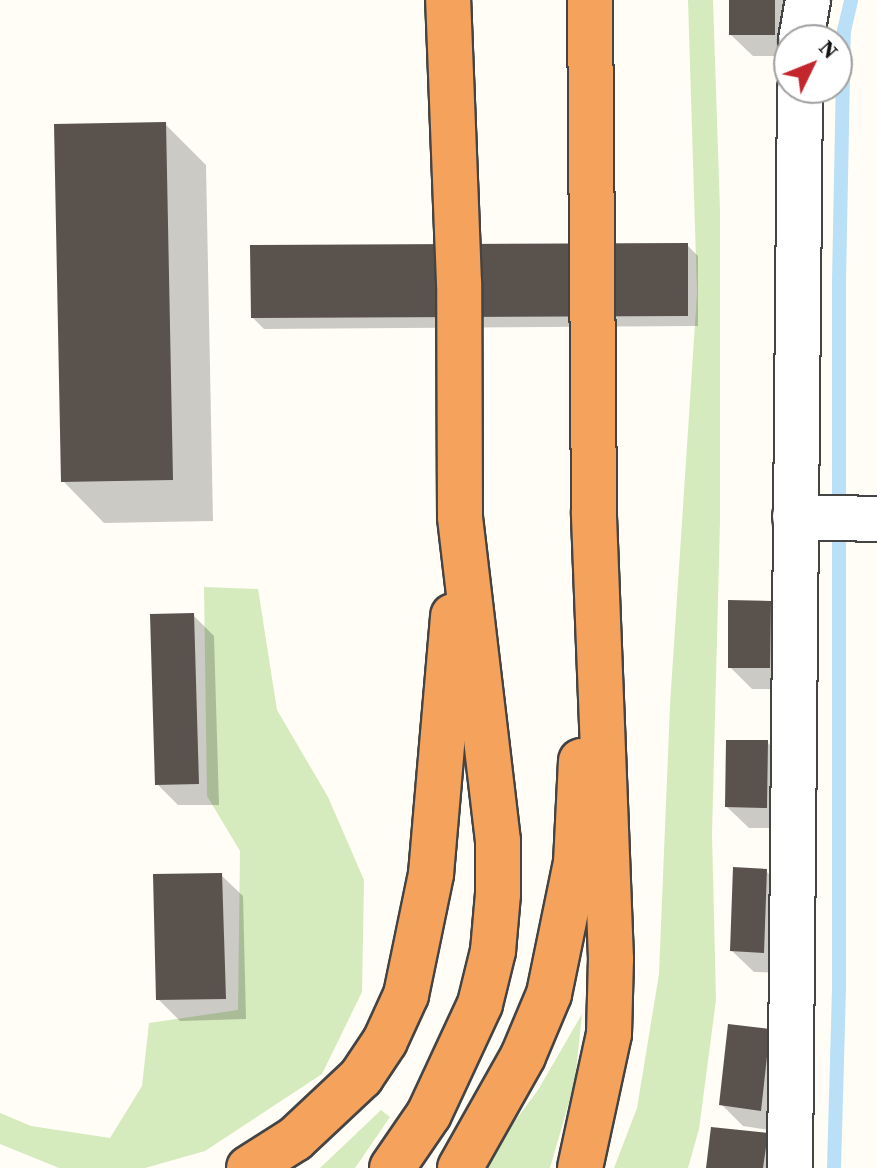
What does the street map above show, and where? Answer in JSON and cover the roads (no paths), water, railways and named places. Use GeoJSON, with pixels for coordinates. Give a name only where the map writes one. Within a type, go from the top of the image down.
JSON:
{"type":"FeatureCollection","features":[{"type":"Feature","properties":{"kind":"highway"},"geometry":{"type":"LineString","coordinates":[[448,0],[454,53]]}},
{"type":"Feature","properties":{"kind":"highway"},"geometry":{"type":"LineString","coordinates":[[249,1168],[295,1139],[361,1077],[385,1041],[406,995],[440,793],[460,516],[454,53],[457,0]]}},
{"type":"Feature","properties":{"kind":"highway"},"geometry":{"type":"LineString","coordinates":[[580,1168],[607,1047],[611,959],[594,511],[590,0]]}},
{"type":"Feature","properties":{"kind":"highway"},"geometry":{"type":"LineString","coordinates":[[592,52],[601,0]]}},
{"type":"Feature","properties":{"kind":"highway"},"geometry":{"type":"LineString","coordinates":[[460,1168],[523,1056],[549,994],[565,933],[576,863],[594,511]]}},
{"type":"Feature","properties":{"kind":"highway"},"geometry":{"type":"LineString","coordinates":[[392,1168],[429,1114],[456,1058],[480,1004],[493,951],[498,841],[460,516]]}},
{"type":"Feature","properties":{"kind":"street"},"geometry":{"type":"LineString","coordinates":[[804,24],[808,0]]}},
{"type":"Feature","properties":{"kind":"street"},"geometry":{"type":"LineString","coordinates":[[790,1168],[797,797],[795,517],[800,104]]}},
{"type":"Feature","properties":{"kind":"street"},"geometry":{"type":"LineString","coordinates":[[795,517],[877,519]]}},
{"type":"Feature","properties":{"kind":"waterway"},"geometry":{"type":"LineString","coordinates":[[834,1168],[839,988],[839,282],[844,31],[851,0]]}}]}
